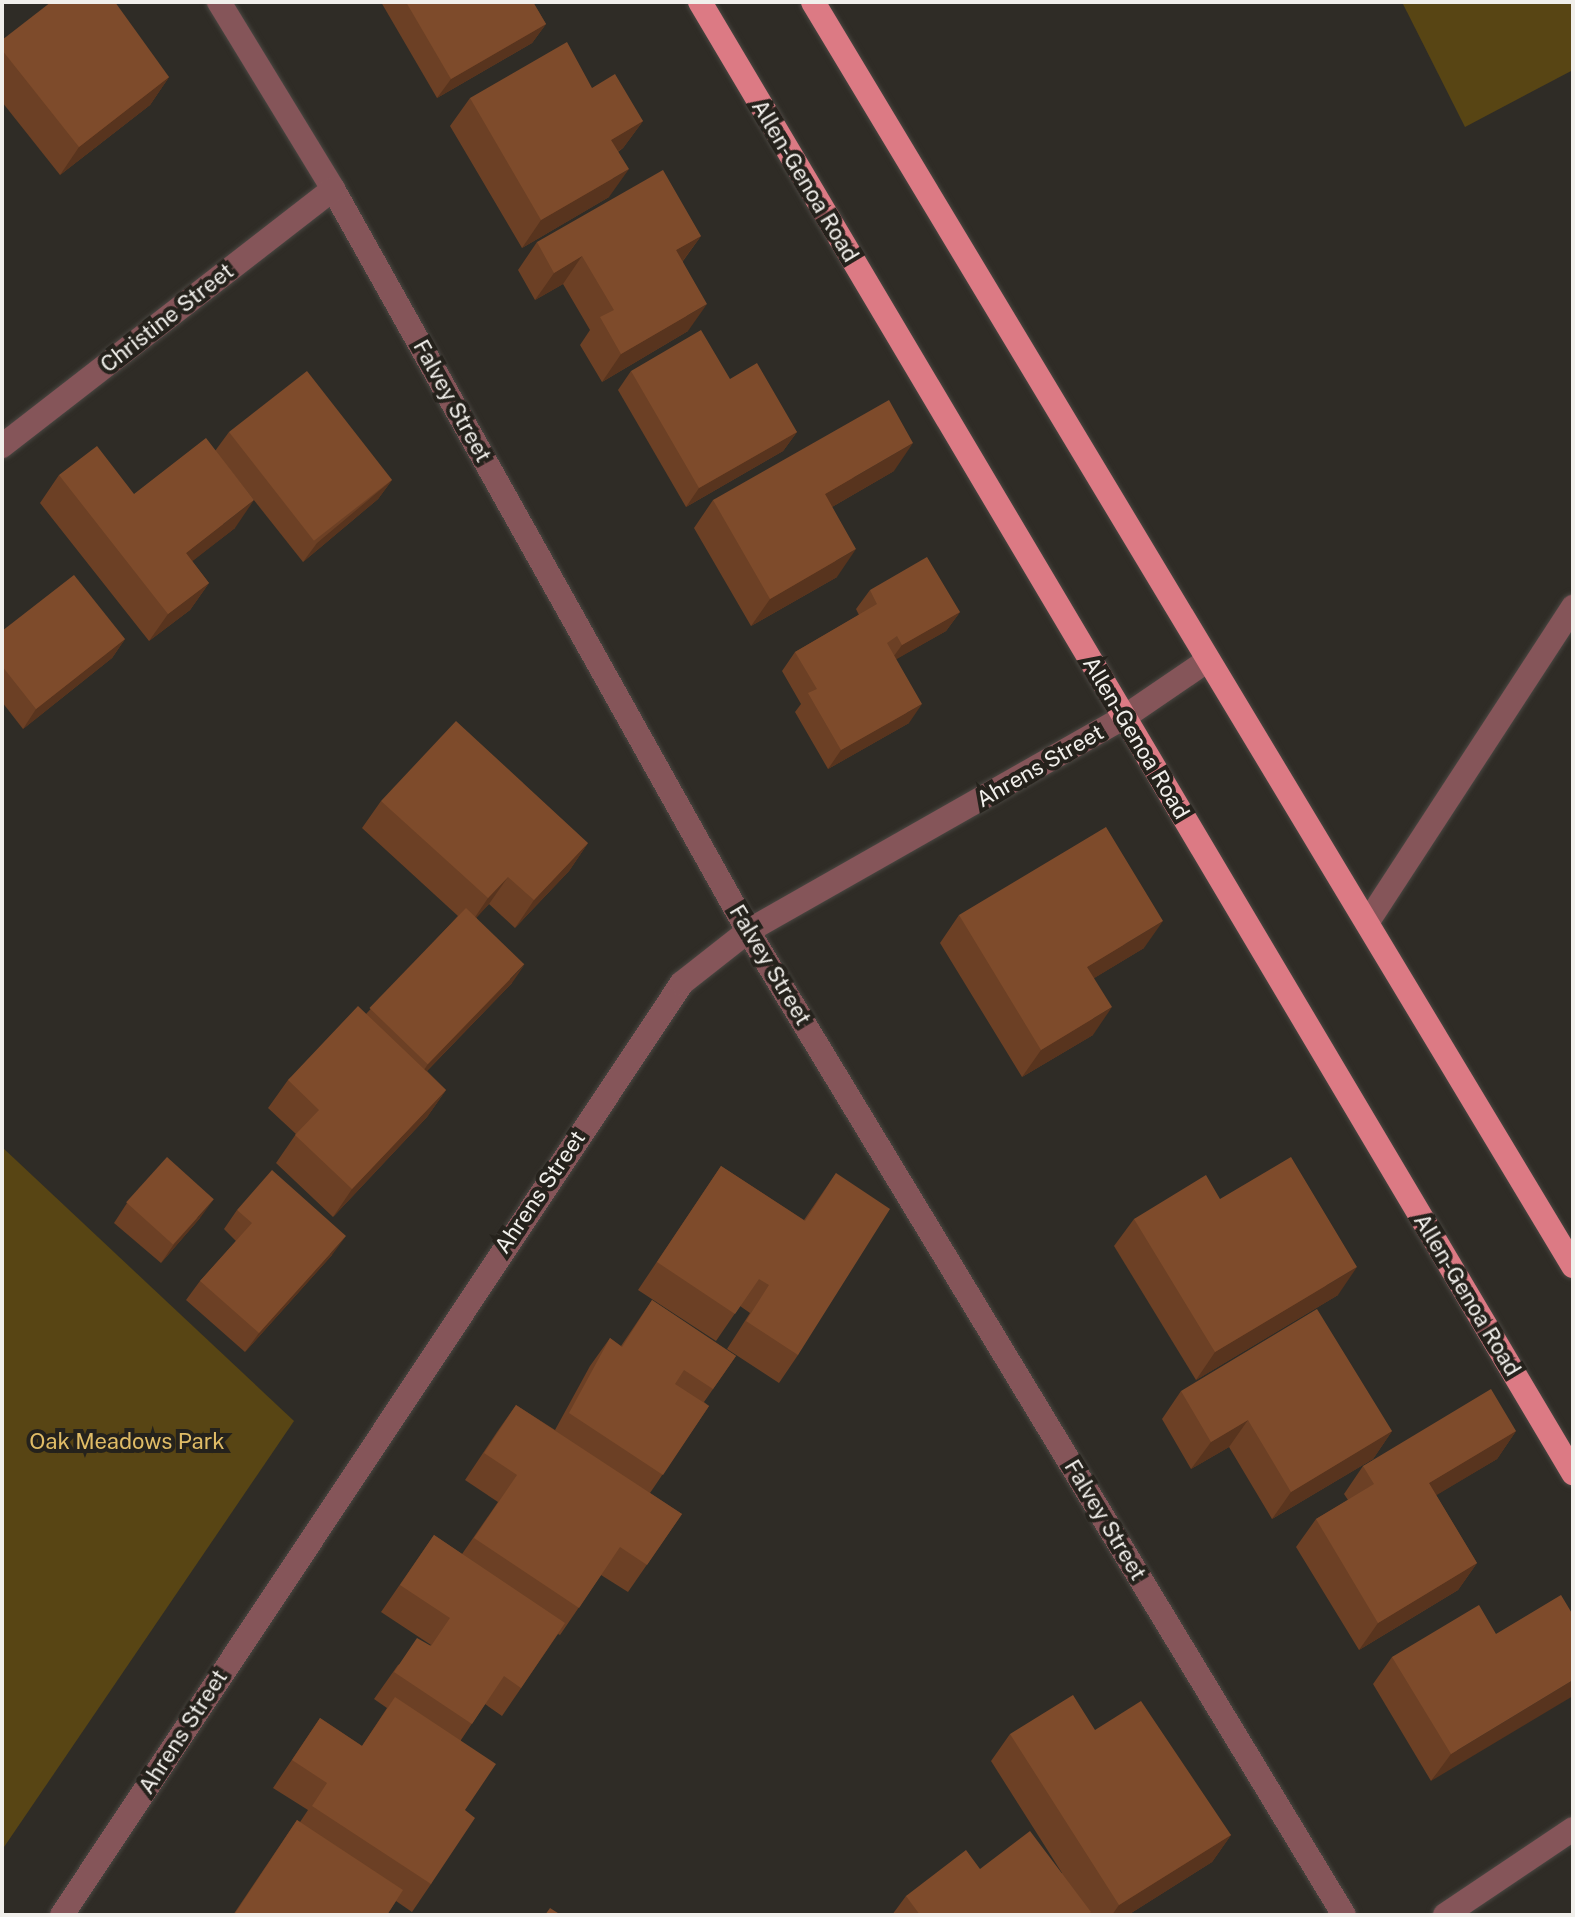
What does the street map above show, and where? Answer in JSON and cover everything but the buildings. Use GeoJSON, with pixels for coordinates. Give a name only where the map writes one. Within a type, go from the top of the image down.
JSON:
{"type":"FeatureCollection","features":[{"type":"Feature","properties":{"kind":"main road","name":"Allen-Genoa Road"},"geometry":{"type":"LineString","coordinates":[[700,2],[1573,1473]]}},
{"type":"Feature","properties":{"kind":"main road"},"geometry":{"type":"LineString","coordinates":[[813,2],[1205,662],[1369,920],[1573,1266]]}},
{"type":"Feature","properties":{"kind":"street","name":"Falvey Street"},"geometry":{"type":"LineString","coordinates":[[219,2],[333,189],[748,931],[1344,1915]]}},
{"type":"Feature","properties":{"kind":"street","name":"Christine Street"},"geometry":{"type":"LineString","coordinates":[[2,446],[333,189]]}},
{"type":"Feature","properties":{"kind":"street"},"geometry":{"type":"LineString","coordinates":[[1369,920],[1573,607]]}},
{"type":"Feature","properties":{"kind":"street","name":"Ahrens Street"},"geometry":{"type":"LineString","coordinates":[[62,1915],[641,1040],[682,983],[748,931],[1123,718],[1205,662]]}},
{"type":"Feature","properties":{"kind":"street"},"geometry":{"type":"LineString","coordinates":[[1445,1915],[1573,1829]]}},
{"type":"Feature","properties":{"kind":"green space"},"geometry":{"type":"Polygon","coordinates":[[[1573,2],[1573,70],[1465,127],[1403,4],[1573,2]]]}},
{"type":"Feature","properties":{"kind":"green space","name":"Oak Meadows Park"},"geometry":{"type":"Polygon","coordinates":[[[2,1147],[294,1421],[2,1850],[2,1147]]]}}]}
